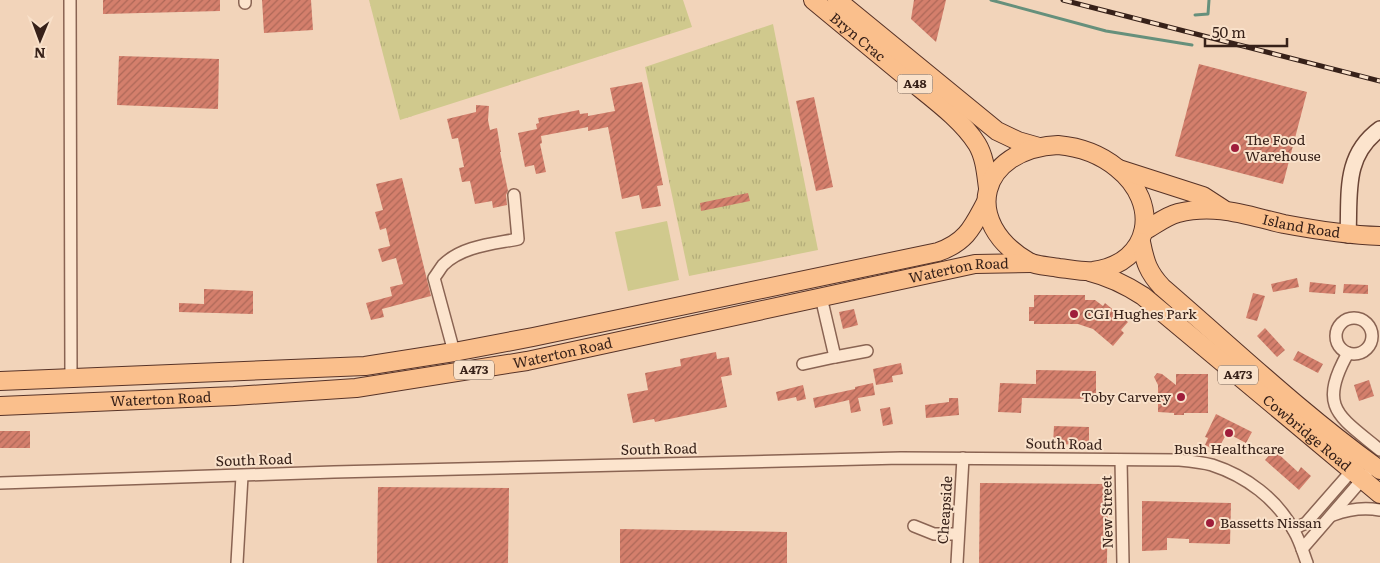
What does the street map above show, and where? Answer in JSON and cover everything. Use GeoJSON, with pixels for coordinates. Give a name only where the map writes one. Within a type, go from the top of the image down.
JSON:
{"type":"FeatureCollection","features":[{"type":"Feature","properties":{"kind":"main road","name":"Bryn Crac"},"geometry":{"type":"LineString","coordinates":[[813,0],[930,97],[968,132],[978,145],[982,155],[986,171],[987,195]]}},
{"type":"Feature","properties":{"kind":"main road","name":"Bryn Crac"},"geometry":{"type":"LineString","coordinates":[[837,0],[997,130],[1018,141],[1039,147]]}},
{"type":"Feature","properties":{"kind":"main road","name":"A48"},"geometry":{"type":"LineString","coordinates":[[1058,145],[1095,154],[1118,168],[1203,196],[1223,209],[1196,209],[1177,213],[1142,236],[1125,260],[1104,269],[1087,272],[1030,263],[1004,242],[997,233],[988,214],[987,195],[998,169],[1006,161],[1018,154],[1039,147],[1058,145]]}},
{"type":"Feature","properties":{"kind":"main road","name":"A48"},"geometry":{"type":"LineString","coordinates":[[1118,168],[1134,187],[1141,200],[1144,212],[1142,236]]}},
{"type":"Feature","properties":{"kind":"main road","name":"Waterton Road"},"geometry":{"type":"LineString","coordinates":[[0,381],[365,366],[454,352],[938,252],[949,248],[965,237],[971,230],[987,195]]}},
{"type":"Feature","properties":{"kind":"main road","name":"Island Road"},"geometry":{"type":"LineString","coordinates":[[1223,209],[1284,224],[1348,235],[1380,236]]}},
{"type":"Feature","properties":{"kind":"main road","name":"Cowbridge Road"},"geometry":{"type":"LineString","coordinates":[[1142,236],[1146,266],[1162,287],[1368,466],[1380,494]]}},
{"type":"Feature","properties":{"kind":"main road","name":"Waterton Road"},"geometry":{"type":"LineString","coordinates":[[0,406],[356,388],[527,361],[975,264],[1030,263]]}},
{"type":"Feature","properties":{"kind":"main road","name":"Cowbridge Road"},"geometry":{"type":"LineString","coordinates":[[1087,272],[1107,276],[1129,287],[1368,466]]}},
{"type":"Feature","properties":{"kind":"street"},"geometry":{"type":"LineString","coordinates":[[70,0],[71,379]]}},
{"type":"Feature","properties":{"kind":"street"},"geometry":{"type":"LineString","coordinates":[[1348,235],[1350,187],[1354,162],[1365,142],[1380,129]]}},
{"type":"Feature","properties":{"kind":"street"},"geometry":{"type":"LineString","coordinates":[[454,352],[434,278],[444,265],[459,254],[483,246],[518,239],[514,195]]}},
{"type":"Feature","properties":{"kind":"street"},"geometry":{"type":"LineString","coordinates":[[821,297],[835,357]]}},
{"type":"Feature","properties":{"kind":"street"},"geometry":{"type":"LineString","coordinates":[[803,364],[867,350]]}},
{"type":"Feature","properties":{"kind":"street"},"geometry":{"type":"LineString","coordinates":[[1348,353],[1336,375],[1333,387],[1334,401],[1341,418],[1368,466]]}},
{"type":"Feature","properties":{"kind":"street","name":"Cheapside"},"geometry":{"type":"LineString","coordinates":[[957,563],[963,458]]}},
{"type":"Feature","properties":{"kind":"street","name":"South Road"},"geometry":{"type":"LineString","coordinates":[[0,483],[874,459],[1178,460],[1210,464],[1240,476],[1258,488],[1294,529],[1307,563]]}},
{"type":"Feature","properties":{"kind":"street","name":"New Street"},"geometry":{"type":"LineString","coordinates":[[1121,460],[1123,563]]}},
{"type":"Feature","properties":{"kind":"street"},"geometry":{"type":"LineString","coordinates":[[1302,549],[1332,515],[1368,466]]}},
{"type":"Feature","properties":{"kind":"street"},"geometry":{"type":"LineString","coordinates":[[1294,529],[1306,523],[1368,466]]}},
{"type":"Feature","properties":{"kind":"street"},"geometry":{"type":"LineString","coordinates":[[237,563],[242,476]]}},
{"type":"Feature","properties":{"kind":"street"},"geometry":{"type":"LineString","coordinates":[[1332,515],[1354,509],[1370,508],[1380,510]]}},
{"type":"Feature","properties":{"kind":"street"},"geometry":{"type":"LineString","coordinates":[[914,526],[934,534],[958,534]]}},
{"type":"Feature","properties":{"kind":"green space"},"geometry":{"type":"Polygon","coordinates":[[[369,0],[683,0],[692,27],[400,120],[369,0]]]}},
{"type":"Feature","properties":{"kind":"green space"},"geometry":{"type":"Polygon","coordinates":[[[773,24],[818,250],[689,276],[645,67],[773,24]]]}},
{"type":"Feature","properties":{"kind":"green space"},"geometry":{"type":"Polygon","coordinates":[[[667,221],[679,280],[628,291],[615,232],[667,221]]]}},
{"type":"Feature","properties":{"kind":"building"},"geometry":{"type":"Polygon","coordinates":[[[103,0],[220,0],[220,11],[103,14],[103,0]]]}},
{"type":"Feature","properties":{"kind":"building"},"geometry":{"type":"Polygon","coordinates":[[[262,0],[311,0],[313,30],[264,33],[262,0]]]}},
{"type":"Feature","properties":{"kind":"building"},"geometry":{"type":"Polygon","coordinates":[[[914,0],[946,0],[936,42],[911,19],[914,0]]]}},
{"type":"Feature","properties":{"kind":"building"},"geometry":{"type":"Polygon","coordinates":[[[119,56],[219,59],[218,109],[117,105],[119,56]]]}},
{"type":"Feature","properties":{"kind":"building"},"geometry":{"type":"Polygon","coordinates":[[[1199,64],[1307,92],[1283,184],[1175,156],[1199,64]]]}},
{"type":"Feature","properties":{"kind":"building"},"geometry":{"type":"Polygon","coordinates":[[[642,82],[663,185],[657,186],[661,206],[642,209],[639,195],[622,199],[608,127],[588,131],[588,127],[541,136],[542,143],[540,144],[546,172],[536,174],[534,165],[525,167],[518,133],[537,129],[538,118],[579,110],[580,114],[588,113],[588,116],[615,111],[610,88],[642,82]]]}},
{"type":"Feature","properties":{"kind":"building"},"geometry":{"type":"Polygon","coordinates":[[[814,97],[833,187],[816,191],[796,101],[814,97]]]}},
{"type":"Feature","properties":{"kind":"building"},"geometry":{"type":"Polygon","coordinates":[[[476,105],[489,106],[488,120],[490,130],[497,128],[508,191],[506,195],[507,205],[493,208],[492,201],[475,204],[470,181],[462,182],[459,168],[464,167],[458,138],[452,139],[447,119],[476,112],[476,105]]]}},
{"type":"Feature","properties":{"kind":"building"},"geometry":{"type":"Polygon","coordinates":[[[402,178],[431,296],[382,309],[384,317],[371,320],[366,303],[392,296],[390,287],[403,284],[396,258],[382,262],[378,249],[390,246],[386,228],[380,230],[375,212],[383,210],[376,184],[402,178]]]}},
{"type":"Feature","properties":{"kind":"building"},"geometry":{"type":"Polygon","coordinates":[[[748,193],[750,201],[701,211],[700,203],[748,193]]]}},
{"type":"Feature","properties":{"kind":"building"},"geometry":{"type":"Polygon","coordinates":[[[1297,278],[1299,287],[1273,292],[1271,284],[1297,278]]]}},
{"type":"Feature","properties":{"kind":"building"},"geometry":{"type":"Polygon","coordinates":[[[1310,282],[1336,285],[1335,294],[1309,292],[1310,282]]]}},
{"type":"Feature","properties":{"kind":"building"},"geometry":{"type":"Polygon","coordinates":[[[1344,284],[1368,285],[1368,294],[1343,293],[1344,284]]]}},
{"type":"Feature","properties":{"kind":"building"},"geometry":{"type":"Polygon","coordinates":[[[204,289],[253,291],[253,314],[179,312],[179,303],[204,304],[204,289]]]}},
{"type":"Feature","properties":{"kind":"building"},"geometry":{"type":"Polygon","coordinates":[[[1253,293],[1265,296],[1257,321],[1246,318],[1253,293]]]}},
{"type":"Feature","properties":{"kind":"building","name":"CGI Hughes Park"},"geometry":{"type":"Polygon","coordinates":[[[1034,295],[1085,295],[1085,300],[1095,300],[1103,306],[1105,303],[1128,322],[1121,330],[1124,333],[1113,346],[1093,329],[1078,324],[1034,324],[1034,321],[1029,321],[1029,307],[1034,307],[1034,295]]]}},
{"type":"Feature","properties":{"kind":"building"},"geometry":{"type":"Polygon","coordinates":[[[854,309],[858,325],[843,329],[839,312],[854,309]]]}},
{"type":"Feature","properties":{"kind":"building"},"geometry":{"type":"Polygon","coordinates":[[[1265,328],[1285,350],[1277,357],[1257,336],[1265,328]]]}},
{"type":"Feature","properties":{"kind":"building"},"geometry":{"type":"Polygon","coordinates":[[[1298,351],[1323,364],[1318,373],[1293,360],[1298,351]]]}},
{"type":"Feature","properties":{"kind":"building"},"geometry":{"type":"Polygon","coordinates":[[[716,352],[717,359],[729,357],[732,375],[721,377],[727,407],[655,422],[654,419],[633,423],[627,394],[648,390],[645,373],[681,366],[680,359],[716,352]]]}},
{"type":"Feature","properties":{"kind":"building"},"geometry":{"type":"Polygon","coordinates":[[[901,363],[903,374],[892,376],[893,382],[876,385],[873,369],[901,363]]]}},
{"type":"Feature","properties":{"kind":"building"},"geometry":{"type":"Polygon","coordinates":[[[1036,370],[1096,371],[1096,399],[1022,398],[1021,413],[998,412],[1000,383],[1036,384],[1036,370]]]}},
{"type":"Feature","properties":{"kind":"building"},"geometry":{"type":"Polygon","coordinates":[[[1157,373],[1162,374],[1176,385],[1176,374],[1208,374],[1208,413],[1174,415],[1174,413],[1158,412],[1158,385],[1154,377],[1157,373]]]}},
{"type":"Feature","properties":{"kind":"building"},"geometry":{"type":"Polygon","coordinates":[[[1369,380],[1374,396],[1359,401],[1354,385],[1369,380]]]}},
{"type":"Feature","properties":{"kind":"building"},"geometry":{"type":"Polygon","coordinates":[[[873,383],[875,395],[858,398],[861,411],[851,413],[849,400],[815,408],[813,398],[873,383]]]}},
{"type":"Feature","properties":{"kind":"building"},"geometry":{"type":"Polygon","coordinates":[[[803,385],[806,399],[797,401],[796,397],[778,401],[776,392],[803,385]]]}},
{"type":"Feature","properties":{"kind":"building"},"geometry":{"type":"Polygon","coordinates":[[[949,398],[958,398],[959,415],[926,418],[925,405],[949,402],[949,398]]]}},
{"type":"Feature","properties":{"kind":"building"},"geometry":{"type":"Polygon","coordinates":[[[890,407],[893,424],[883,426],[880,409],[890,407]]]}},
{"type":"Feature","properties":{"kind":"building","name":"Bush Healthcare"},"geometry":{"type":"Polygon","coordinates":[[[1216,414],[1252,432],[1246,443],[1227,433],[1217,451],[1205,445],[1208,438],[1205,437],[1216,414]]]}},
{"type":"Feature","properties":{"kind":"building"},"geometry":{"type":"Polygon","coordinates":[[[1054,426],[1089,427],[1089,445],[1053,444],[1054,426]]]}},
{"type":"Feature","properties":{"kind":"building"},"geometry":{"type":"Polygon","coordinates":[[[0,431],[30,431],[30,448],[0,448],[0,431]]]}},
{"type":"Feature","properties":{"kind":"building"},"geometry":{"type":"Polygon","coordinates":[[[1274,450],[1298,472],[1301,467],[1311,476],[1299,490],[1265,460],[1274,450]]]}},
{"type":"Feature","properties":{"kind":"building"},"geometry":{"type":"Polygon","coordinates":[[[980,483],[1108,484],[1107,563],[979,563],[980,483]]]}},
{"type":"Feature","properties":{"kind":"building"},"geometry":{"type":"Polygon","coordinates":[[[378,487],[509,488],[508,563],[377,563],[378,487]]]}},
{"type":"Feature","properties":{"kind":"building"},"geometry":{"type":"Polygon","coordinates":[[[1142,501],[1231,503],[1230,544],[1189,543],[1189,539],[1167,538],[1167,550],[1142,551],[1142,501]]]}},
{"type":"Feature","properties":{"kind":"building"},"geometry":{"type":"Polygon","coordinates":[[[620,529],[787,532],[787,563],[620,563],[620,529]]]}},
{"type":"Feature","properties":{"kind":"waterway"},"geometry":{"type":"LineString","coordinates":[[991,0],[1106,31],[1192,45]]}},
{"type":"Feature","properties":{"kind":"waterway"},"geometry":{"type":"LineString","coordinates":[[1195,15],[1208,14],[1209,0]]}},
{"type":"Feature","properties":{"kind":"railway"},"geometry":{"type":"LineString","coordinates":[[1063,0],[1380,81]]}},
{"type":"Feature","properties":{"kind":"place","name":"The Food Warehouse"},"geometry":{"type":"Point","coordinates":[1235,148]}},
{"type":"Feature","properties":{"kind":"place","name":"CGI Hughes Park"},"geometry":{"type":"Point","coordinates":[1074,314]}},
{"type":"Feature","properties":{"kind":"place","name":"Toby Carvery"},"geometry":{"type":"Point","coordinates":[1181,397]}},
{"type":"Feature","properties":{"kind":"place","name":"Bush Healthcare"},"geometry":{"type":"Point","coordinates":[1229,433]}},
{"type":"Feature","properties":{"kind":"place","name":"Bassetts Nissan"},"geometry":{"type":"Point","coordinates":[1210,523]}}]}
